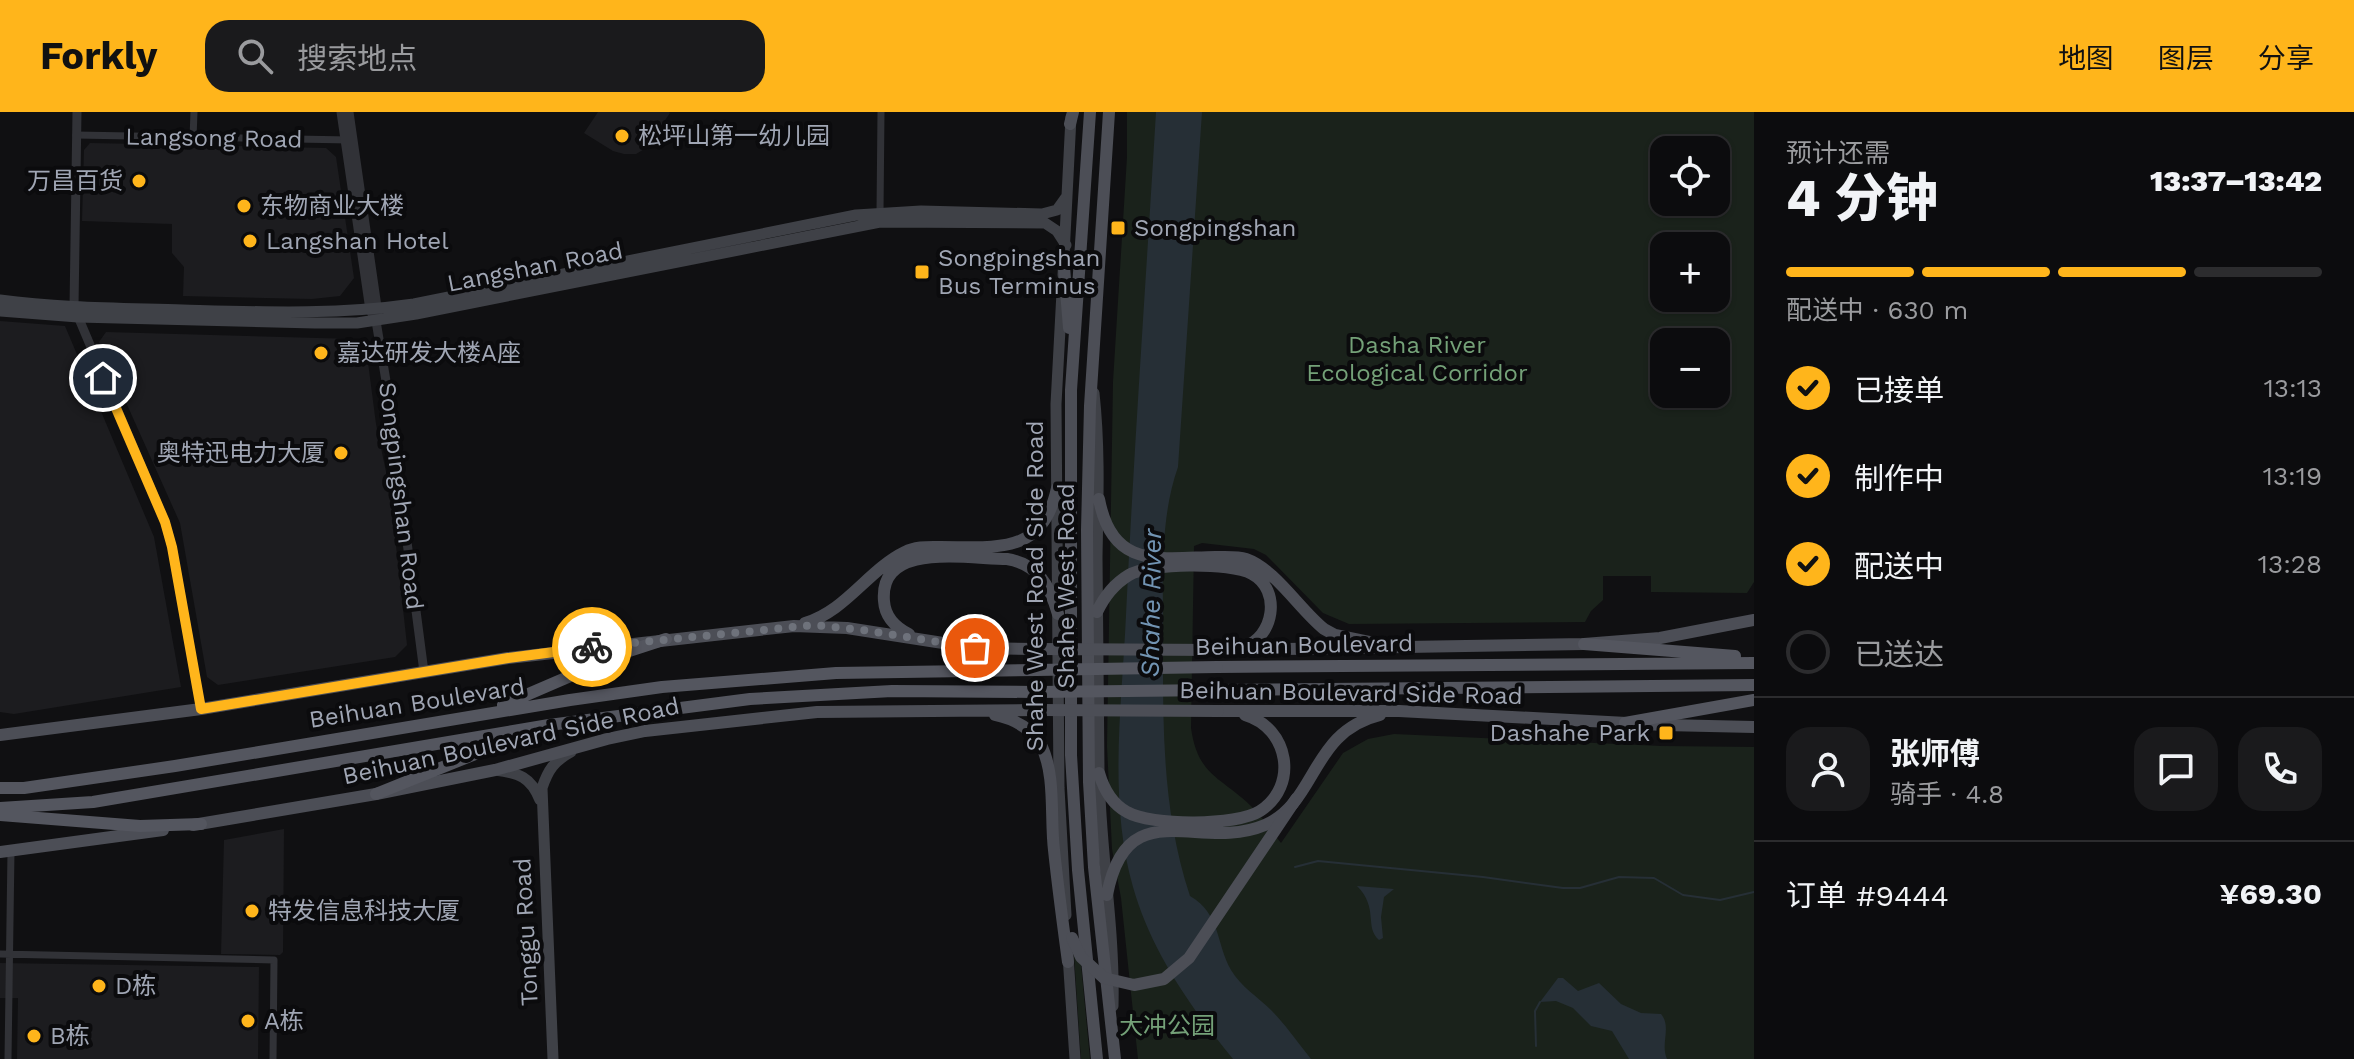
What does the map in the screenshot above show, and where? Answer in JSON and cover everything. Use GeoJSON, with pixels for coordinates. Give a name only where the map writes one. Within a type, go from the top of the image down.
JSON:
{"type":"FeatureCollection","features":[{"type":"Feature","properties":{"kind":"highway"},"geometry":{"type":"LineString","coordinates":[[449,720],[519,699],[626,652],[666,639]]}},
{"type":"Feature","properties":{"kind":"highway"},"geometry":{"type":"LineString","coordinates":[[1584,644],[1754,660]]}},
{"type":"Feature","properties":{"kind":"highway","name":"Beihuan Boulevard"},"geometry":{"type":"LineString","coordinates":[[0,787],[24,788],[175,766],[570,700],[729,680],[876,671],[1754,660]]}},
{"type":"Feature","properties":{"kind":"highway","name":"Beihuan Boulevard"},"geometry":{"type":"LineString","coordinates":[[0,808],[93,802],[549,725],[689,706],[821,693],[1754,685]]}},
{"type":"Feature","properties":{"kind":"highway"},"geometry":{"type":"LineString","coordinates":[[1625,723],[1754,700]]}},
{"type":"Feature","properties":{"kind":"highway"},"geometry":{"type":"LineString","coordinates":[[376,794],[549,725]]}},
{"type":"Feature","properties":{"kind":"highway"},"geometry":{"type":"LineString","coordinates":[[0,815],[140,826],[201,824]]}},
{"type":"Feature","properties":{"kind":"main road","name":"Shahe West Road"},"geometry":{"type":"LineString","coordinates":[[1090,112],[1073,360],[1070,456],[1072,781],[1097,1059]]}},
{"type":"Feature","properties":{"kind":"main road","name":"Shahe West Road"},"geometry":{"type":"LineString","coordinates":[[1109,112],[1091,364],[1087,530],[1089,796],[1115,1059]]}},
{"type":"Feature","properties":{"kind":"main road","name":"Shahe West Road Side Road"},"geometry":{"type":"LineString","coordinates":[[1072,116],[1057,367],[1057,488],[1059,788],[1075,1059]]}},
{"type":"Feature","properties":{"kind":"main road","name":"Langshan Road"},"geometry":{"type":"LineString","coordinates":[[375,313],[880,212],[1042,214],[1057,210],[1067,196]]}},
{"type":"Feature","properties":{"kind":"main road","name":"Langshan Road"},"geometry":{"type":"LineString","coordinates":[[0,311],[375,313],[880,222],[1045,223],[1057,231],[1066,245]]}},
{"type":"Feature","properties":{"kind":"main road"},"geometry":{"type":"LineString","coordinates":[[1064,267],[1073,360]]}},
{"type":"Feature","properties":{"kind":"main road","name":"Langshan Road"},"geometry":{"type":"LineString","coordinates":[[0,300],[76,312]]}},
{"type":"Feature","properties":{"kind":"main road"},"geometry":{"type":"LineString","coordinates":[[1091,364],[1098,433],[1099,773],[1114,974],[1113,1032]]}},
{"type":"Feature","properties":{"kind":"main road"},"geometry":{"type":"LineString","coordinates":[[999,553],[1026,540],[1039,529],[1052,509],[1057,488]]}},
{"type":"Feature","properties":{"kind":"main road"},"geometry":{"type":"LineString","coordinates":[[1099,499],[1105,524],[1118,542],[1142,556],[1231,562],[1260,580],[1269,596],[1271,613],[1267,628],[1247,646],[1217,650]]}},
{"type":"Feature","properties":{"kind":"main road"},"geometry":{"type":"LineString","coordinates":[[921,552],[894,568],[887,578],[884,597],[887,614],[893,624],[927,641]]}},
{"type":"Feature","properties":{"kind":"main road"},"geometry":{"type":"LineString","coordinates":[[794,626],[829,613],[898,556],[921,552],[999,553],[1017,561],[1036,571],[1047,584],[1058,614]]}},
{"type":"Feature","properties":{"kind":"main road"},"geometry":{"type":"LineString","coordinates":[[1097,612],[1107,594],[1126,577],[1145,569],[1247,559],[1263,568],[1324,629],[1345,638],[1398,648]]}},
{"type":"Feature","properties":{"kind":"main road","name":"Beihuan Boulevard Side Road"},"geometry":{"type":"LineString","coordinates":[[0,733],[26,734],[201,709],[508,658],[794,626],[847,628],[975,648],[1217,650],[1584,644],[1660,638],[1754,620]]}},
{"type":"Feature","properties":{"kind":"main road","name":"Beihuan Boulevard Side Road"},"geometry":{"type":"LineString","coordinates":[[6,852],[201,824],[376,794],[495,770],[645,731],[776,715],[868,709],[1399,711],[1754,727]]}},
{"type":"Feature","properties":{"kind":"main road"},"geometry":{"type":"LineString","coordinates":[[977,711],[1018,722],[1035,737],[1046,758],[1068,962]]}},
{"type":"Feature","properties":{"kind":"main road"},"geometry":{"type":"LineString","coordinates":[[1099,773],[1114,802],[1129,813],[1158,820],[1239,819],[1256,814],[1275,798],[1282,783],[1285,767],[1283,750],[1275,734],[1251,717],[1218,711]]}},
{"type":"Feature","properties":{"kind":"main road"},"geometry":{"type":"LineString","coordinates":[[1066,899],[1072,938],[1081,957],[1104,978],[1134,985],[1164,979],[1189,958],[1339,735],[1370,717],[1399,711]]}},
{"type":"Feature","properties":{"kind":"main road","name":"Tonggu Road"},"geometry":{"type":"LineString","coordinates":[[553,1059],[542,788],[556,761],[582,746]]}},
{"type":"Feature","properties":{"kind":"main road"},"geometry":{"type":"LineString","coordinates":[[495,770],[528,779],[542,804]]}},
{"type":"Feature","properties":{"kind":"main road"},"geometry":{"type":"LineString","coordinates":[[1107,895],[1114,864],[1124,849],[1146,835],[1248,830],[1277,819],[1296,799]]}},
{"type":"Feature","properties":{"kind":"street"},"geometry":{"type":"LineString","coordinates":[[77,112],[76,312],[165,522],[201,709]]}},
{"type":"Feature","properties":{"kind":"street"},"geometry":{"type":"LineString","coordinates":[[193,138],[194,112]]}},
{"type":"Feature","properties":{"kind":"street","name":"Songpingshan Road"},"geometry":{"type":"LineString","coordinates":[[341,112],[375,313],[424,672]]}},
{"type":"Feature","properties":{"kind":"street","name":"Songpingshan Road"},"geometry":{"type":"LineString","coordinates":[[348,140],[349,112]]}},
{"type":"Feature","properties":{"kind":"street"},"geometry":{"type":"LineString","coordinates":[[880,212],[881,112]]}},
{"type":"Feature","properties":{"kind":"street","name":"Langsong Road"},"geometry":{"type":"LineString","coordinates":[[76,135],[348,140]]}},
{"type":"Feature","properties":{"kind":"street"},"geometry":{"type":"LineString","coordinates":[[6,852],[10,954],[8,1059]]}},
{"type":"Feature","properties":{"kind":"street"},"geometry":{"type":"LineString","coordinates":[[0,954],[274,960],[273,1059]]}},
{"type":"Feature","properties":{"kind":"shaded area","name":"松坪山第一幼儿园"},"geometry":{"type":"Polygon","coordinates":[[[598,112],[670,113],[646,148],[636,154],[624,154],[613,151],[584,133],[598,112]]]}},
{"type":"Feature","properties":{"kind":"shaded area"},"geometry":{"type":"Polygon","coordinates":[[[90,143],[326,148],[336,157],[354,278],[340,296],[312,299],[183,296],[184,267],[172,253],[172,224],[82,221],[84,150],[90,143]]]}},
{"type":"Feature","properties":{"kind":"shaded area"},"geometry":{"type":"Polygon","coordinates":[[[0,321],[65,326],[154,537],[181,687],[14,714],[0,712],[0,321]]]}},
{"type":"Feature","properties":{"kind":"shaded area"},"geometry":{"type":"Polygon","coordinates":[[[106,332],[354,339],[366,347],[376,424],[390,491],[407,645],[395,657],[218,685],[207,677],[180,523],[99,342],[106,332]]]}},
{"type":"Feature","properties":{"kind":"shaded area"},"geometry":{"type":"Polygon","coordinates":[[[284,829],[283,952],[280,955],[221,954],[224,840],[284,829]]]}},
{"type":"Feature","properties":{"kind":"shaded area"},"geometry":{"type":"Polygon","coordinates":[[[0,963],[259,967],[258,1059],[17,1059],[18,998],[0,998],[0,963]]]}},
{"type":"Feature","properties":{"kind":"green space","name":"Dasha River Ecological Corridor"},"geometry":{"type":"Polygon","coordinates":[[[1127,112],[1754,112],[1754,582],[1747,593],[1651,592],[1651,576],[1603,576],[1603,600],[1585,622],[1349,624],[1323,613],[1266,555],[1254,549],[1202,543],[1194,546],[1191,728],[1194,745],[1206,767],[1254,809],[1281,843],[1343,753],[1368,739],[1394,734],[1754,747],[1754,1059],[1138,1059],[1121,898],[1112,849],[1107,746],[1113,382],[1127,112]]]}},
{"type":"Feature","properties":{"kind":"green space"},"geometry":{"type":"Polygon","coordinates":[[[1074,955],[1081,965],[1090,1059],[1081,1059],[1074,955]]]}},
{"type":"Feature","properties":{"kind":"water","name":"Shahe River"},"geometry":{"type":"Polygon","coordinates":[[[1156,112],[1202,112],[1178,467],[1168,506],[1164,547],[1164,731],[1174,830],[1190,896],[1213,920],[1231,970],[1276,1016],[1311,1059],[1233,1059],[1202,1020],[1161,956],[1141,911],[1125,854],[1119,786],[1120,718],[1156,112]]]}},
{"type":"Feature","properties":{"kind":"water"},"geometry":{"type":"Polygon","coordinates":[[[1357,886],[1394,889],[1384,897],[1381,917],[1383,938],[1379,940],[1372,929],[1368,902],[1357,886]]]}},
{"type":"Feature","properties":{"kind":"water"},"geometry":{"type":"Polygon","coordinates":[[[1558,978],[1563,978],[1578,991],[1599,983],[1621,1004],[1641,1013],[1661,1014],[1666,1024],[1667,1059],[1629,1059],[1612,1031],[1591,1026],[1573,1008],[1556,1001],[1540,1002],[1558,978]]]}},
{"type":"Feature","properties":{"kind":"waterway"},"geometry":{"type":"LineString","coordinates":[[1295,867],[1318,861],[1563,888],[1580,888],[1619,877],[1654,878],[1683,895],[1720,900],[1754,892]]}},
{"type":"Feature","properties":{"kind":"waterway"},"geometry":{"type":"LineString","coordinates":[[1536,1046],[1535,1011],[1540,1002]]}},
{"type":"Feature","properties":{"kind":"way so far"},"geometry":{"type":"LineString","coordinates":[[592,647],[814,625],[975,648]]}},
{"type":"Feature","properties":{"kind":"place","name":"松坪山第一幼儿园"},"geometry":{"type":"Point","coordinates":[622,136]}},
{"type":"Feature","properties":{"kind":"place","name":"万昌百货"},"geometry":{"type":"Point","coordinates":[139,181]}},
{"type":"Feature","properties":{"kind":"place","name":"东物商业大楼"},"geometry":{"type":"Point","coordinates":[244,206]}},
{"type":"Feature","properties":{"kind":"place","name":"Songpingshan"},"geometry":{"type":"Point","coordinates":[1118,228]}},
{"type":"Feature","properties":{"kind":"place","name":"Langshan Hotel"},"geometry":{"type":"Point","coordinates":[250,241]}},
{"type":"Feature","properties":{"kind":"place","name":"Songpingshan Bus Terminus"},"geometry":{"type":"Point","coordinates":[922,272]}},
{"type":"Feature","properties":{"kind":"place","name":"嘉达研发大楼A座"},"geometry":{"type":"Point","coordinates":[321,353]}},
{"type":"Feature","properties":{"kind":"place","name":"奥特迅电力大厦"},"geometry":{"type":"Point","coordinates":[341,453]}},
{"type":"Feature","properties":{"kind":"place","name":"Dashahe Park"},"geometry":{"type":"Point","coordinates":[1666,733]}},
{"type":"Feature","properties":{"kind":"place","name":"特发信息科技大厦"},"geometry":{"type":"Point","coordinates":[252,911]}},
{"type":"Feature","properties":{"kind":"place","name":"D栋"},"geometry":{"type":"Point","coordinates":[99,986]}},
{"type":"Feature","properties":{"kind":"place","name":"A栋"},"geometry":{"type":"Point","coordinates":[248,1021]}},
{"type":"Feature","properties":{"kind":"place","name":"B栋"},"geometry":{"type":"Point","coordinates":[34,1036]}},
{"type":"Feature","properties":{"kind":"route"},"geometry":{"type":"LineString","coordinates":[[103,378],[165,522],[201,709],[592,647]]}},
{"type":"Feature","properties":{"kind":"park label","name":"大冲公园"},"geometry":{"type":"Point","coordinates":[1167,1026]}}]}
